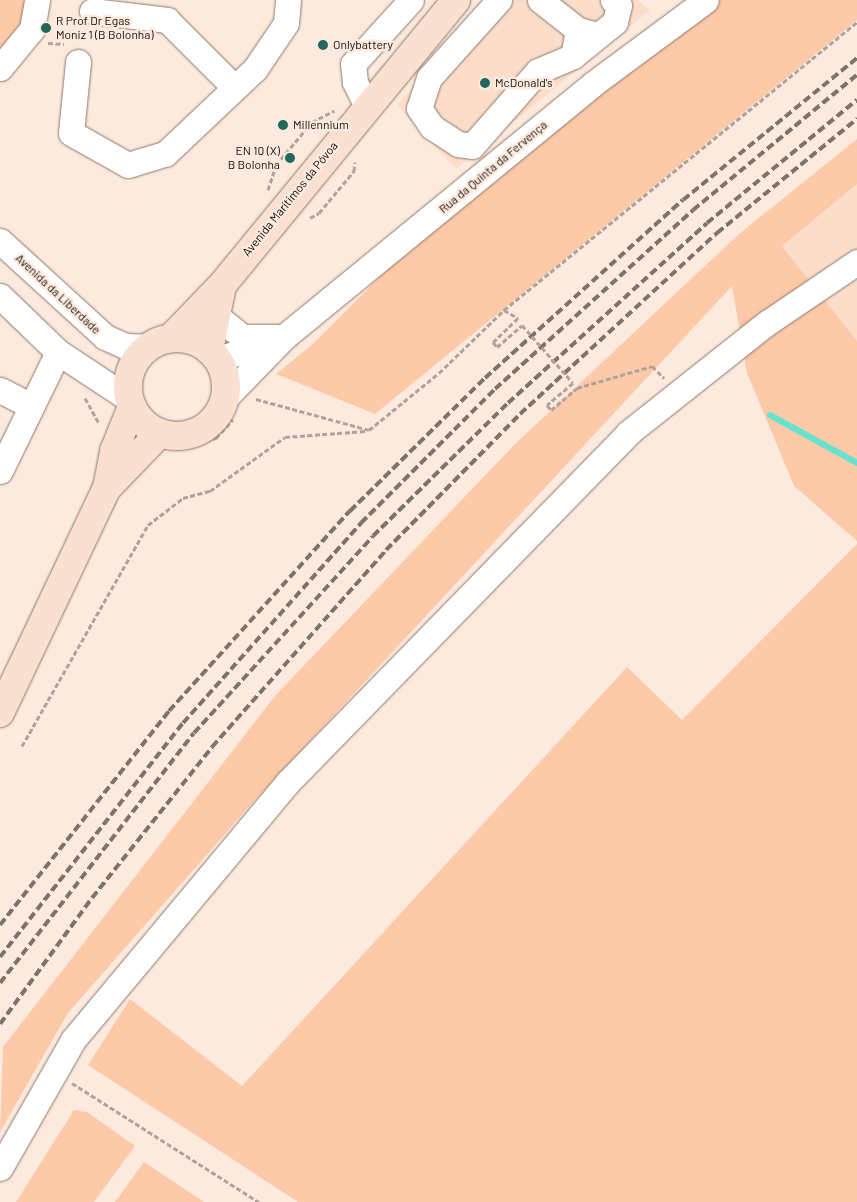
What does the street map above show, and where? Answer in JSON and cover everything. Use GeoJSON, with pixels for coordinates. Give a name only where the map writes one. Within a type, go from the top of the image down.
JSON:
{"type":"FeatureCollection","features":[{"type":"Feature","properties":{"kind":"main road","name":"Avenida Marítimos da Póvoa"},"geometry":{"type":"LineString","coordinates":[[160,342],[223,284],[452,1]]}},
{"type":"Feature","properties":{"kind":"main road","name":"Avenida Marítimos da Póvoa"},"geometry":{"type":"LineString","coordinates":[[213,354],[214,314],[223,284]]}},
{"type":"Feature","properties":{"kind":"main road"},"geometry":{"type":"LineString","coordinates":[[0,713],[107,488],[114,451],[131,403],[130,370],[160,342],[197,342],[213,354],[226,382],[231,406],[198,431],[164,442],[107,488]]}},
{"type":"Feature","properties":{"kind":"main road"},"geometry":{"type":"LineString","coordinates":[[131,403],[144,423],[164,442]]}},
{"type":"Feature","properties":{"kind":"street"},"geometry":{"type":"LineString","coordinates":[[0,68],[32,29],[37,0]]}},
{"type":"Feature","properties":{"kind":"street"},"geometry":{"type":"LineString","coordinates":[[78,62],[71,133],[128,164],[165,154],[233,86],[255,69],[286,23],[288,0]]}},
{"type":"Feature","properties":{"kind":"street"},"geometry":{"type":"LineString","coordinates":[[367,106],[355,82],[353,64],[411,0]]}},
{"type":"Feature","properties":{"kind":"street"},"geometry":{"type":"LineString","coordinates":[[499,0],[429,78],[419,108],[432,127],[458,144],[472,146],[538,71],[573,56],[590,33],[615,22],[620,5],[613,0]]}},
{"type":"Feature","properties":{"kind":"street"},"geometry":{"type":"LineString","coordinates":[[540,0],[590,33]]}},
{"type":"Feature","properties":{"kind":"street","name":"Rua da Quinta da Fervença"},"geometry":{"type":"LineString","coordinates":[[231,406],[284,337],[594,84],[706,0]]}},
{"type":"Feature","properties":{"kind":"street"},"geometry":{"type":"LineString","coordinates":[[92,11],[167,20],[233,86]]}},
{"type":"Feature","properties":{"kind":"street","name":"Avenida da Liberdade"},"geometry":{"type":"LineString","coordinates":[[0,241],[105,337],[125,346],[160,342]]}},
{"type":"Feature","properties":{"kind":"street"},"geometry":{"type":"LineString","coordinates":[[0,1168],[73,1040],[288,782],[628,433],[678,392],[856,264]]}},
{"type":"Feature","properties":{"kind":"street"},"geometry":{"type":"LineString","coordinates":[[0,296],[58,352],[131,403]]}},
{"type":"Feature","properties":{"kind":"street"},"geometry":{"type":"LineString","coordinates":[[214,314],[242,337],[284,337]]}},
{"type":"Feature","properties":{"kind":"street","name":"Rua da Quinta da Fervença"},"geometry":{"type":"LineString","coordinates":[[213,354],[237,357],[284,337]]}},
{"type":"Feature","properties":{"kind":"street"},"geometry":{"type":"LineString","coordinates":[[0,471],[58,352]]}},
{"type":"Feature","properties":{"kind":"street"},"geometry":{"type":"LineString","coordinates":[[0,390],[31,406]]}},
{"type":"Feature","properties":{"kind":"path"},"geometry":{"type":"LineString","coordinates":[[22,746],[148,525],[183,498],[210,491],[285,437],[369,430],[439,373],[504,310],[857,22]]}},
{"type":"Feature","properties":{"kind":"path"},"geometry":{"type":"LineString","coordinates":[[22,42],[80,45],[78,62]]}},
{"type":"Feature","properties":{"kind":"path"},"geometry":{"type":"LineString","coordinates":[[504,310],[518,318],[493,342],[498,347],[522,325],[573,383],[547,405],[551,410],[577,388],[652,366],[678,392]]}},
{"type":"Feature","properties":{"kind":"path"},"geometry":{"type":"LineString","coordinates":[[256,399],[369,430]]}},
{"type":"Feature","properties":{"kind":"path"},"geometry":{"type":"LineString","coordinates":[[164,442],[216,438],[231,406]]}},
{"type":"Feature","properties":{"kind":"path"},"geometry":{"type":"LineString","coordinates":[[53,1075],[259,1202]]}},
{"type":"Feature","properties":{"kind":"shaded area"},"geometry":{"type":"Polygon","coordinates":[[[0,0],[37,0],[0,63],[0,0]]]}},
{"type":"Feature","properties":{"kind":"shaded area"},"geometry":{"type":"Polygon","coordinates":[[[487,0],[637,0],[650,10],[456,169],[397,105],[487,0]]]}},
{"type":"Feature","properties":{"kind":"shaded area"},"geometry":{"type":"Polygon","coordinates":[[[706,0],[857,0],[857,20],[375,414],[276,374],[314,343],[468,188],[706,0]]]}},
{"type":"Feature","properties":{"kind":"shaded area"},"geometry":{"type":"Polygon","coordinates":[[[857,139],[857,184],[782,246],[857,341],[857,541],[794,486],[747,373],[732,286],[246,810],[68,1013],[0,1132],[3,1047],[275,696],[513,446],[739,234],[857,139]]]}},
{"type":"Feature","properties":{"kind":"shaded area"},"geometry":{"type":"Polygon","coordinates":[[[857,184],[857,341],[782,246],[857,184]]]}},
{"type":"Feature","properties":{"kind":"shaded area"},"geometry":{"type":"Polygon","coordinates":[[[857,544],[857,1202],[298,1202],[88,1065],[130,999],[242,1086],[627,667],[682,720],[857,544]]]}},
{"type":"Feature","properties":{"kind":"shaded area"},"geometry":{"type":"Polygon","coordinates":[[[74,1110],[87,1112],[135,1146],[94,1202],[16,1202],[74,1110]]]}},
{"type":"Feature","properties":{"kind":"shaded area"},"geometry":{"type":"Polygon","coordinates":[[[144,1162],[204,1202],[115,1202],[144,1162]]]}},
{"type":"Feature","properties":{"kind":"waterway"},"geometry":{"type":"LineString","coordinates":[[770,415],[857,463]]}},
{"type":"Feature","properties":{"kind":"railway"},"geometry":{"type":"LineString","coordinates":[[0,925],[169,711],[350,511],[485,378],[683,200],[857,58]]}},
{"type":"Feature","properties":{"kind":"railway"},"geometry":{"type":"LineString","coordinates":[[0,957],[183,723],[361,523],[495,389],[693,210],[857,75]]}},
{"type":"Feature","properties":{"kind":"railway"},"geometry":{"type":"LineString","coordinates":[[0,983],[194,733],[373,536],[508,403],[707,223],[857,100]]}},
{"type":"Feature","properties":{"kind":"railway"},"geometry":{"type":"LineString","coordinates":[[0,1024],[92,898],[212,747],[386,550],[520,414],[717,233],[857,119]]}},
{"type":"Feature","properties":{"kind":"place","name":"R Prof Dr Egas Moniz 1 (B Bolonha)"},"geometry":{"type":"Point","coordinates":[46,28]}},
{"type":"Feature","properties":{"kind":"place","name":"Onlybattery"},"geometry":{"type":"Point","coordinates":[323,45]}},
{"type":"Feature","properties":{"kind":"place","name":"McDonald's"},"geometry":{"type":"Point","coordinates":[485,83]}},
{"type":"Feature","properties":{"kind":"place","name":"Millennium"},"geometry":{"type":"Point","coordinates":[283,125]}},
{"type":"Feature","properties":{"kind":"place","name":"EN 10 (X) B Bolonha"},"geometry":{"type":"Point","coordinates":[290,158]}}]}
